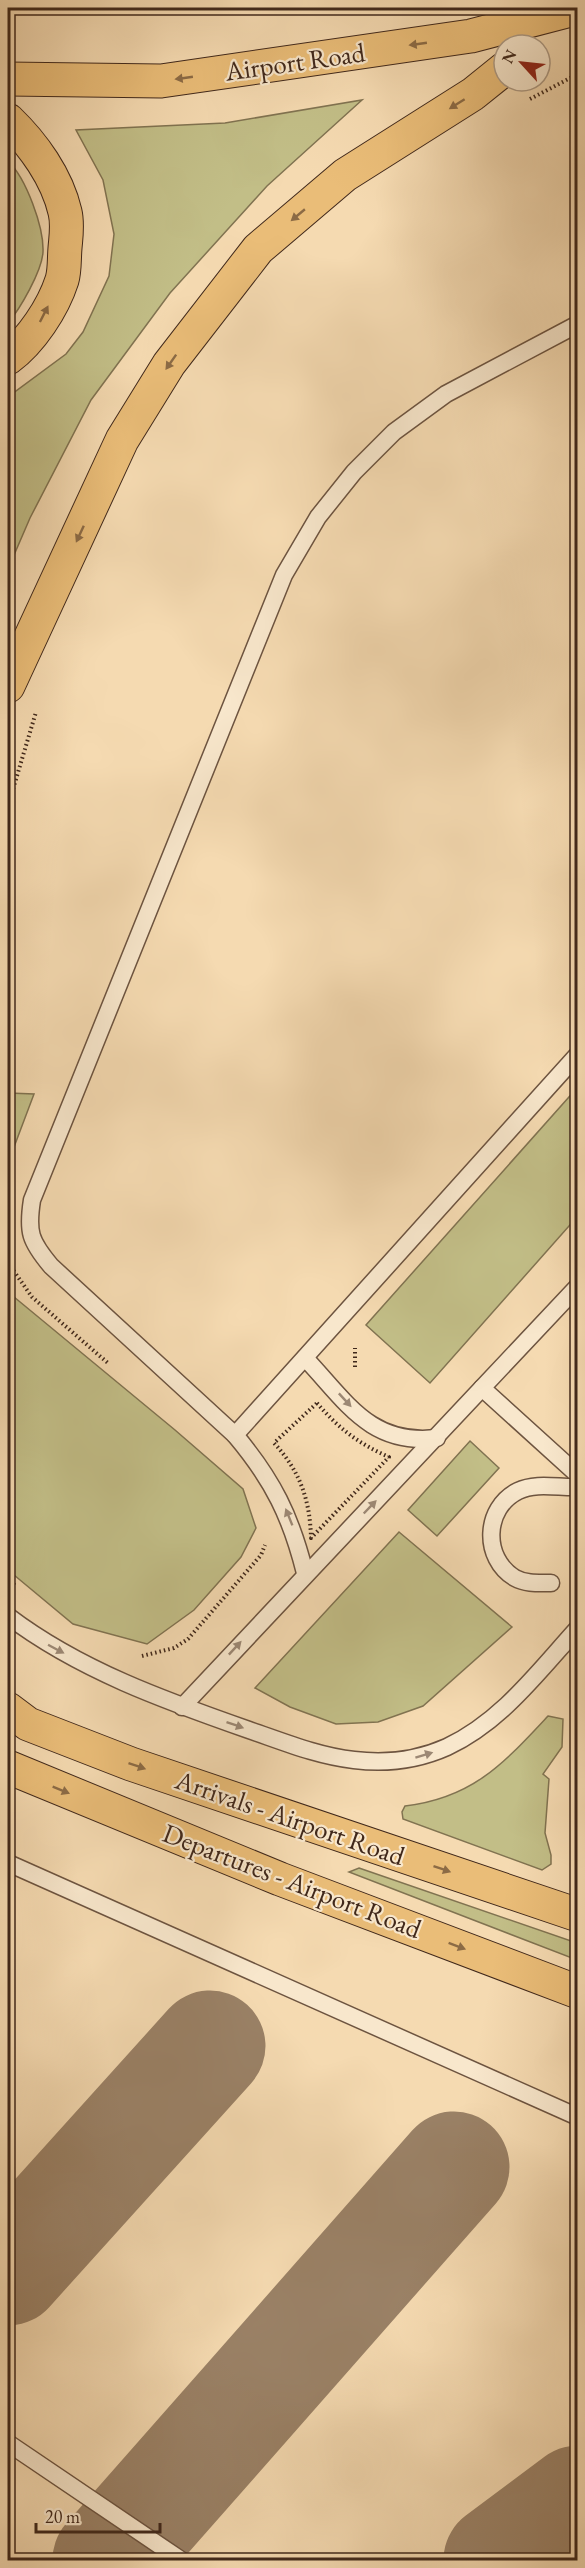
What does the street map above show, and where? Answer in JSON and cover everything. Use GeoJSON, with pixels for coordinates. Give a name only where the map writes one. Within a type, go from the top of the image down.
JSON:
{"type":"FeatureCollection","features":[{"type":"Feature","properties":{"kind":"main road"},"geometry":{"type":"LineString","coordinates":[[549,33],[578,9]]}},
{"type":"Feature","properties":{"kind":"main road","name":"Airport Road"},"geometry":{"type":"LineString","coordinates":[[8,79],[161,81],[471,36],[578,9]]}},
{"type":"Feature","properties":{"kind":"main road"},"geometry":{"type":"LineString","coordinates":[[8,686],[123,440],[169,364],[258,249],[345,175],[473,94],[492,79]]}},
{"type":"Feature","properties":{"kind":"main road"},"geometry":{"type":"LineString","coordinates":[[8,120],[31,145],[45,167],[65,212],[67,233],[62,279],[36,331],[21,348],[8,358]]}},
{"type":"Feature","properties":{"kind":"main road","name":"Arrivals - Airport Road"},"geometry":{"type":"LineString","coordinates":[[8,1709],[28,1724],[131,1764],[578,1915]]}},
{"type":"Feature","properties":{"kind":"main road","name":"Departures - Airport Road"},"geometry":{"type":"LineString","coordinates":[[8,1767],[280,1879],[578,1992]]}},
{"type":"Feature","properties":{"kind":"lane"},"geometry":{"type":"LineString","coordinates":[[305,1573],[296,1535],[281,1498],[261,1465],[235,1435],[51,1266],[36,1248],[29,1223],[32,1200],[284,574],[318,517],[354,472],[394,432],[446,394],[578,324]]}},
{"type":"Feature","properties":{"kind":"lane"},"geometry":{"type":"LineString","coordinates":[[235,1435],[578,1054]]}},
{"type":"Feature","properties":{"kind":"lane"},"geometry":{"type":"LineString","coordinates":[[182,1707],[305,1573],[436,1438],[578,1286]]}},
{"type":"Feature","properties":{"kind":"lane"},"geometry":{"type":"LineString","coordinates":[[305,1358],[373,1426],[402,1439],[436,1438]]}},
{"type":"Feature","properties":{"kind":"lane"},"geometry":{"type":"LineString","coordinates":[[482,1388],[578,1475]]}},
{"type":"Feature","properties":{"kind":"lane"},"geometry":{"type":"LineString","coordinates":[[551,1583],[532,1584],[516,1578],[502,1567],[493,1551],[490,1533],[495,1516],[504,1501],[519,1491],[536,1487],[578,1487]]}},
{"type":"Feature","properties":{"kind":"lane"},"geometry":{"type":"LineString","coordinates":[[8,1616],[38,1639],[88,1665],[182,1707],[322,1755],[392,1762],[446,1747],[493,1719],[578,1628]]}},
{"type":"Feature","properties":{"kind":"lane"},"geometry":{"type":"LineString","coordinates":[[8,1863],[578,2117]]}},
{"type":"Feature","properties":{"kind":"lane"},"geometry":{"type":"LineString","coordinates":[[8,2443],[181,2560]]}},
{"type":"Feature","properties":{"kind":"path"},"geometry":{"type":"LineString","coordinates":[[528,100],[578,74]]}},
{"type":"Feature","properties":{"kind":"path"},"geometry":{"type":"LineString","coordinates":[[8,806],[37,710]]}},
{"type":"Feature","properties":{"kind":"path"},"geometry":{"type":"LineString","coordinates":[[8,1258],[12,1269],[32,1297],[113,1367]]}},
{"type":"Feature","properties":{"kind":"path"},"geometry":{"type":"LineString","coordinates":[[355,1373],[353,1358],[356,1342]]}},
{"type":"Feature","properties":{"kind":"path"},"geometry":{"type":"LineString","coordinates":[[317,1403],[346,1433],[363,1445],[389,1457],[311,1538],[310,1519],[303,1485],[285,1455],[274,1443],[317,1403]]}},
{"type":"Feature","properties":{"kind":"path"},"geometry":{"type":"LineString","coordinates":[[133,1655],[158,1653],[174,1648],[188,1639],[261,1555],[267,1536]]}},
{"type":"Feature","properties":{"kind":"shaded area"},"geometry":{"type":"Polygon","coordinates":[[[362,100],[267,186],[170,293],[91,400],[30,518],[8,569],[8,397],[66,354],[83,332],[109,276],[114,234],[103,180],[76,130],[225,123],[362,100]]]}},
{"type":"Feature","properties":{"kind":"shaded area"},"geometry":{"type":"Polygon","coordinates":[[[8,161],[21,179],[33,204],[43,242],[43,252],[39,269],[30,289],[8,323],[8,161]]]}},
{"type":"Feature","properties":{"kind":"shaded area"},"geometry":{"type":"Polygon","coordinates":[[[577,1088],[577,1217],[430,1383],[366,1325],[577,1088]]]}},
{"type":"Feature","properties":{"kind":"shaded area"},"geometry":{"type":"Polygon","coordinates":[[[8,1093],[34,1094],[8,1163],[8,1093]]]}},
{"type":"Feature","properties":{"kind":"shaded area"},"geometry":{"type":"Polygon","coordinates":[[[8,1292],[243,1489],[256,1528],[241,1557],[194,1610],[147,1644],[73,1624],[8,1570],[8,1292]]]}},
{"type":"Feature","properties":{"kind":"shaded area"},"geometry":{"type":"Polygon","coordinates":[[[470,1441],[499,1468],[437,1536],[408,1510],[470,1441]]]}},
{"type":"Feature","properties":{"kind":"shaded area"},"geometry":{"type":"Polygon","coordinates":[[[399,1532],[512,1627],[423,1706],[378,1722],[336,1724],[290,1707],[255,1688],[399,1532]]]}},
{"type":"Feature","properties":{"kind":"shaded area"},"geometry":{"type":"Polygon","coordinates":[[[548,1716],[563,1719],[562,1747],[543,1774],[549,1779],[545,1833],[551,1864],[542,1870],[403,1819],[402,1812],[405,1806],[429,1802],[450,1795],[486,1776],[517,1749],[548,1716]]]}},
{"type":"Feature","properties":{"kind":"shaded area"},"geometry":{"type":"Polygon","coordinates":[[[359,1868],[577,1943],[577,1960],[349,1872],[359,1868]]]}},
{"type":"Feature","properties":{"kind":"taxiway"},"geometry":{"type":"LineString","coordinates":[[8,2270],[210,2046]]}},
{"type":"Feature","properties":{"kind":"taxiway"},"geometry":{"type":"LineString","coordinates":[[108,2560],[454,2167]]}},
{"type":"Feature","properties":{"kind":"taxiway"},"geometry":{"type":"LineString","coordinates":[[499,2560],[578,2501]]}}]}
